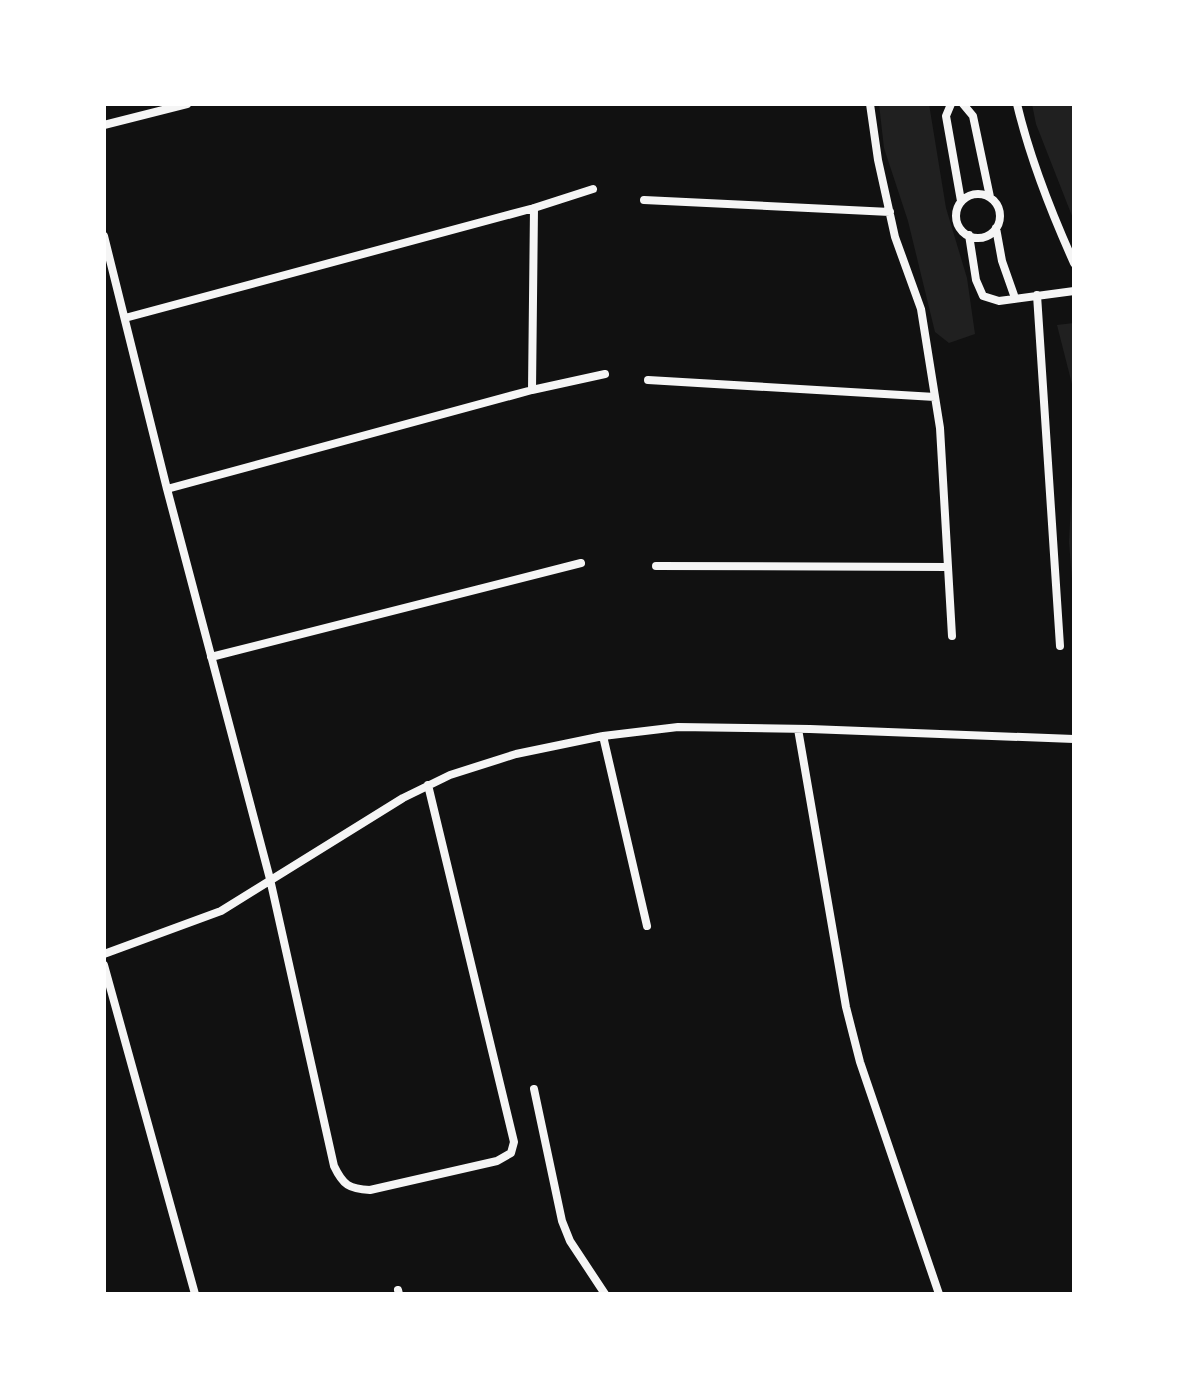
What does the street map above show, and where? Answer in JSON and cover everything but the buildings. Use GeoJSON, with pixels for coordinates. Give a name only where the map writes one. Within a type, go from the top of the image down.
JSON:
{"type":"FeatureCollection","features":[{"type":"Feature","properties":{"kind":"street"},"geometry":{"type":"LineString","coordinates":[[104,125],[187,104]]}},
{"type":"Feature","properties":{"kind":"street"},"geometry":{"type":"LineString","coordinates":[[870,104],[895,237],[921,309],[940,428],[952,636]]}},
{"type":"Feature","properties":{"kind":"street"},"geometry":{"type":"LineString","coordinates":[[951,104],[946,116],[961,201]]}},
{"type":"Feature","properties":{"kind":"street"},"geometry":{"type":"LineString","coordinates":[[963,104],[973,116],[990,197],[999,211],[996,228],[1002,261],[1015,298]]}},
{"type":"Feature","properties":{"kind":"street"},"geometry":{"type":"LineString","coordinates":[[1017,104],[1024,134],[1074,263]]}},
{"type":"Feature","properties":{"kind":"street"},"geometry":{"type":"LineString","coordinates":[[125,318],[534,208],[593,189]]}},
{"type":"Feature","properties":{"kind":"street"},"geometry":{"type":"LineString","coordinates":[[990,197],[972,194],[961,201],[957,208],[957,223],[969,235],[981,237],[996,228]]}},
{"type":"Feature","properties":{"kind":"street"},"geometry":{"type":"LineString","coordinates":[[644,200],[890,212]]}},
{"type":"Feature","properties":{"kind":"street"},"geometry":{"type":"LineString","coordinates":[[532,390],[534,208]]}},
{"type":"Feature","properties":{"kind":"street"},"geometry":{"type":"LineString","coordinates":[[969,235],[976,280],[983,296],[999,301],[1074,291]]}},
{"type":"Feature","properties":{"kind":"street"},"geometry":{"type":"LineString","coordinates":[[104,236],[270,879],[334,1166],[341,1182],[353,1189],[370,1190],[497,1161],[511,1153],[514,1142],[428,785]]}},
{"type":"Feature","properties":{"kind":"street"},"geometry":{"type":"LineString","coordinates":[[1037,295],[1060,646]]}},
{"type":"Feature","properties":{"kind":"street"},"geometry":{"type":"LineString","coordinates":[[167,489],[532,390],[605,374]]}},
{"type":"Feature","properties":{"kind":"street"},"geometry":{"type":"LineString","coordinates":[[648,380],[935,397]]}},
{"type":"Feature","properties":{"kind":"street"},"geometry":{"type":"LineString","coordinates":[[211,657],[581,563]]}},
{"type":"Feature","properties":{"kind":"street"},"geometry":{"type":"LineString","coordinates":[[656,566],[948,567]]}},
{"type":"Feature","properties":{"kind":"street"},"geometry":{"type":"LineString","coordinates":[[104,954],[221,911],[428,785],[516,754],[603,736],[678,727],[1074,739]]}},
{"type":"Feature","properties":{"kind":"street"},"geometry":{"type":"LineString","coordinates":[[798,729],[846,1007],[860,1062],[939,1294]]}},
{"type":"Feature","properties":{"kind":"street"},"geometry":{"type":"LineString","coordinates":[[603,736],[647,926]]}},
{"type":"Feature","properties":{"kind":"street"},"geometry":{"type":"LineString","coordinates":[[104,965],[195,1294]]}},
{"type":"Feature","properties":{"kind":"street"},"geometry":{"type":"LineString","coordinates":[[534,1089],[562,1221],[570,1241],[605,1294]]}},
{"type":"Feature","properties":{"kind":"shaded area"},"geometry":{"type":"Polygon","coordinates":[[[879,104],[929,104],[946,208],[967,278],[975,334],[949,343],[935,332],[908,221],[884,148],[879,104]]]}},
{"type":"Feature","properties":{"kind":"shaded area"},"geometry":{"type":"Polygon","coordinates":[[[1032,104],[1074,104],[1074,221],[1036,124],[1032,104]]]}},
{"type":"Feature","properties":{"kind":"shaded area"},"geometry":{"type":"Polygon","coordinates":[[[1074,323],[1074,392],[1057,325],[1074,323]]]}},
{"type":"Feature","properties":{"kind":"shaded area"},"geometry":{"type":"Polygon","coordinates":[[[1074,445],[1074,604],[1069,542],[1074,445]]]}}]}
